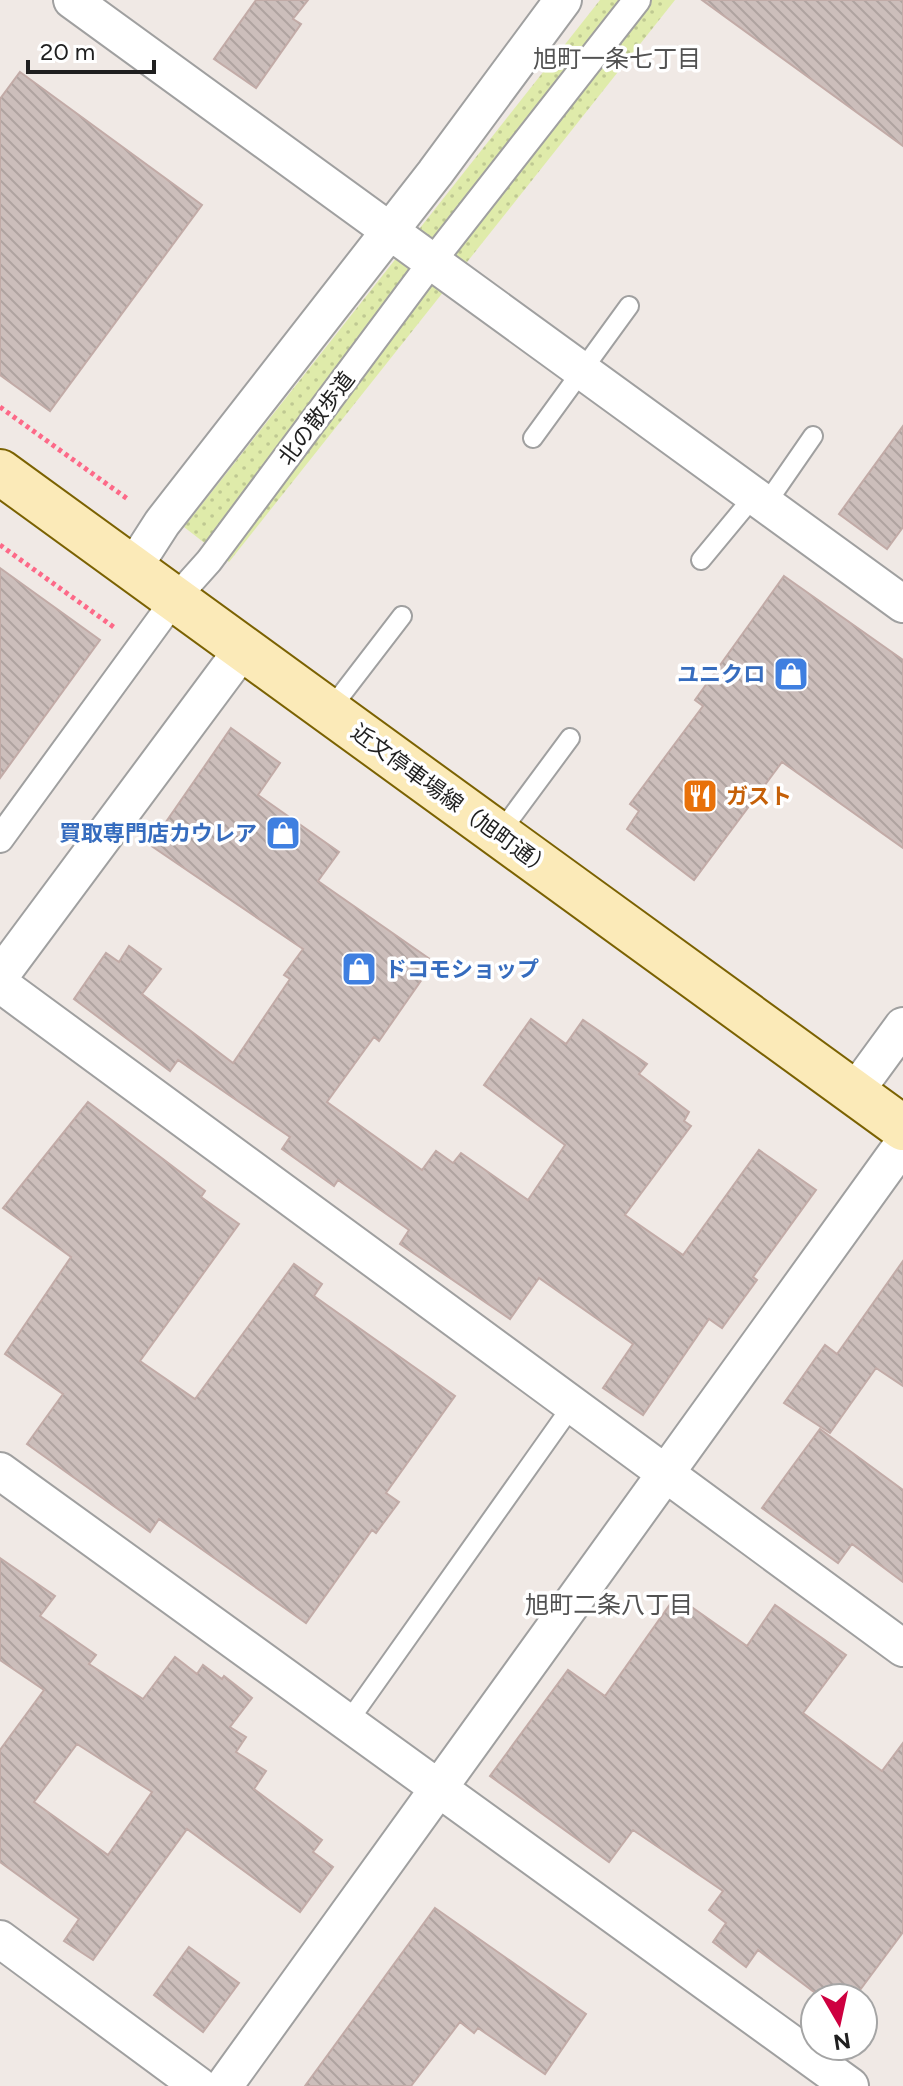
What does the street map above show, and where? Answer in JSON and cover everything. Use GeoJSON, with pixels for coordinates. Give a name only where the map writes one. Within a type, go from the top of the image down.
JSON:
{"type":"FeatureCollection","features":[{"type":"Feature","properties":{"kind":"main road","name":"近文停車場線（旭町通）"},"geometry":{"type":"LineString","coordinates":[[0,472],[903,1128]]}},
{"type":"Feature","properties":{"kind":"street"},"geometry":{"type":"LineString","coordinates":[[72,0],[903,604]]}},
{"type":"Feature","properties":{"kind":"street"},"geometry":{"type":"LineString","coordinates":[[133,568],[162,523],[387,230],[435,173],[563,0]]}},
{"type":"Feature","properties":{"kind":"street","name":"北の散歩道"},"geometry":{"type":"LineString","coordinates":[[0,839],[175,599],[209,561],[431,263],[637,0]]}},
{"type":"Feature","properties":{"kind":"street"},"geometry":{"type":"LineString","coordinates":[[0,976],[243,649]]}},
{"type":"Feature","properties":{"kind":"street"},"geometry":{"type":"LineString","coordinates":[[0,984],[574,1403],[903,1648]]}},
{"type":"Feature","properties":{"kind":"street"},"geometry":{"type":"LineString","coordinates":[[854,1093],[903,1026]]}},
{"type":"Feature","properties":{"kind":"street"},"geometry":{"type":"LineString","coordinates":[[224,2086],[437,1786],[903,1144]]}},
{"type":"Feature","properties":{"kind":"street"},"geometry":{"type":"LineString","coordinates":[[0,1471],[850,2086]]}},
{"type":"Feature","properties":{"kind":"street"},"geometry":{"type":"LineString","coordinates":[[0,1939],[199,2086]]}},
{"type":"Feature","properties":{"kind":"lane"},"geometry":{"type":"LineString","coordinates":[[533,438],[629,306]]}},
{"type":"Feature","properties":{"kind":"lane"},"geometry":{"type":"LineString","coordinates":[[701,560],[760,500],[813,436]]}},
{"type":"Feature","properties":{"kind":"lane"},"geometry":{"type":"LineString","coordinates":[[329,711],[402,616]]}},
{"type":"Feature","properties":{"kind":"lane"},"geometry":{"type":"LineString","coordinates":[[499,834],[570,738]]}},
{"type":"Feature","properties":{"kind":"lane"},"geometry":{"type":"LineString","coordinates":[[348,1722],[574,1403]]}},
{"type":"Feature","properties":{"kind":"path"},"geometry":{"type":"LineString","coordinates":[[0,407],[162,523]]}},
{"type":"Feature","properties":{"kind":"path"},"geometry":{"type":"LineString","coordinates":[[0,545],[142,647]]}},
{"type":"Feature","properties":{"kind":"green space"},"geometry":{"type":"Polygon","coordinates":[[[600,0],[675,0],[229,562],[184,527],[600,0]]]}},
{"type":"Feature","properties":{"kind":"building"},"geometry":{"type":"Polygon","coordinates":[[[256,0],[308,0],[293,19],[301,24],[256,88],[214,59],[256,0]]]}},
{"type":"Feature","properties":{"kind":"building"},"geometry":{"type":"Polygon","coordinates":[[[702,0],[903,0],[903,146],[702,0]]]}},
{"type":"Feature","properties":{"kind":"building"},"geometry":{"type":"Polygon","coordinates":[[[20,72],[202,205],[50,411],[0,375],[0,99],[20,72]]]}},
{"type":"Feature","properties":{"kind":"building"},"geometry":{"type":"Polygon","coordinates":[[[903,426],[903,527],[887,549],[839,514],[903,426]]]}},
{"type":"Feature","properties":{"kind":"building"},"geometry":{"type":"Polygon","coordinates":[[[0,568],[100,640],[0,778],[0,568]]]}},
{"type":"Feature","properties":{"kind":"building"},"geometry":{"type":"Polygon","coordinates":[[[784,576],[903,660],[903,848],[782,762],[694,880],[627,829],[639,811],[630,804],[703,706],[695,700],[784,576]]]}},
{"type":"Feature","properties":{"kind":"building"},"geometry":{"type":"Polygon","coordinates":[[[231,728],[280,763],[258,795],[339,852],[318,881],[434,962],[379,1041],[374,1037],[327,1102],[422,1170],[436,1151],[453,1163],[461,1153],[528,1200],[565,1145],[484,1085],[531,1019],[566,1044],[583,1020],[647,1064],[639,1074],[689,1112],[684,1121],[691,1126],[625,1215],[683,1255],[759,1150],[816,1190],[753,1277],[757,1280],[722,1328],[709,1319],[643,1415],[603,1388],[633,1344],[539,1278],[510,1319],[400,1244],[409,1230],[338,1180],[334,1186],[282,1149],[290,1137],[178,1060],[170,1071],[74,999],[106,953],[119,962],[129,946],[161,969],[142,994],[233,1063],[290,979],[284,975],[303,949],[150,845],[231,728]]]}},
{"type":"Feature","properties":{"kind":"building"},"geometry":{"type":"Polygon","coordinates":[[[88,1102],[205,1191],[201,1197],[239,1224],[140,1361],[195,1399],[294,1264],[322,1284],[314,1296],[455,1396],[386,1493],[399,1502],[376,1533],[372,1530],[306,1623],[159,1519],[150,1532],[27,1444],[63,1394],[5,1354],[71,1257],[3,1208],[88,1102]]]}},
{"type":"Feature","properties":{"kind":"building"},"geometry":{"type":"Polygon","coordinates":[[[903,1261],[903,1386],[876,1368],[830,1433],[784,1403],[825,1345],[837,1354],[903,1261]]]}},
{"type":"Feature","properties":{"kind":"building"},"geometry":{"type":"Polygon","coordinates":[[[820,1429],[903,1490],[903,1582],[852,1544],[838,1563],[762,1508],[820,1429]]]}},
{"type":"Feature","properties":{"kind":"building"},"geometry":{"type":"Polygon","coordinates":[[[0,1558],[55,1596],[40,1616],[96,1655],[89,1664],[143,1699],[175,1657],[197,1674],[203,1665],[222,1679],[224,1676],[252,1698],[230,1727],[246,1737],[236,1752],[266,1771],[254,1789],[322,1840],[313,1852],[333,1867],[300,1912],[187,1829],[93,1960],[64,1941],[79,1919],[0,1862],[0,1750],[44,1690],[0,1660],[0,1558]],[[77,1744],[34,1802],[108,1855],[152,1792],[77,1744]]]}},
{"type":"Feature","properties":{"kind":"building"},"geometry":{"type":"Polygon","coordinates":[[[676,1596],[747,1646],[775,1605],[846,1655],[803,1713],[882,1771],[903,1743],[903,1932],[866,1982],[801,1982],[758,1950],[746,1967],[713,1942],[726,1923],[709,1910],[723,1891],[633,1830],[609,1862],[490,1776],[568,1670],[605,1696],[676,1596]]]}},
{"type":"Feature","properties":{"kind":"building"},"geometry":{"type":"Polygon","coordinates":[[[435,1908],[586,2014],[545,2074],[478,2028],[474,2033],[460,2022],[411,2086],[305,2086],[435,1908]]]}},
{"type":"Feature","properties":{"kind":"building"},"geometry":{"type":"Polygon","coordinates":[[[189,1947],[239,1983],[203,2032],[154,1995],[189,1947]]]}},
{"type":"Feature","properties":{"kind":"place","name":"ユニクロ"},"geometry":{"type":"Point","coordinates":[791,674]}},
{"type":"Feature","properties":{"kind":"place","name":"ガスト"},"geometry":{"type":"Point","coordinates":[700,796]}},
{"type":"Feature","properties":{"kind":"place","name":"買取専門店カウレア"},"geometry":{"type":"Point","coordinates":[283,833]}},
{"type":"Feature","properties":{"kind":"place","name":"ドコモショップ"},"geometry":{"type":"Point","coordinates":[359,969]}},
{"type":"Feature","properties":{"kind":"district","name":"旭町一条七丁目"},"geometry":{"type":"Point","coordinates":[617,59]}},
{"type":"Feature","properties":{"kind":"district","name":"旭町二条八丁目"},"geometry":{"type":"Point","coordinates":[609,1605]}}]}
